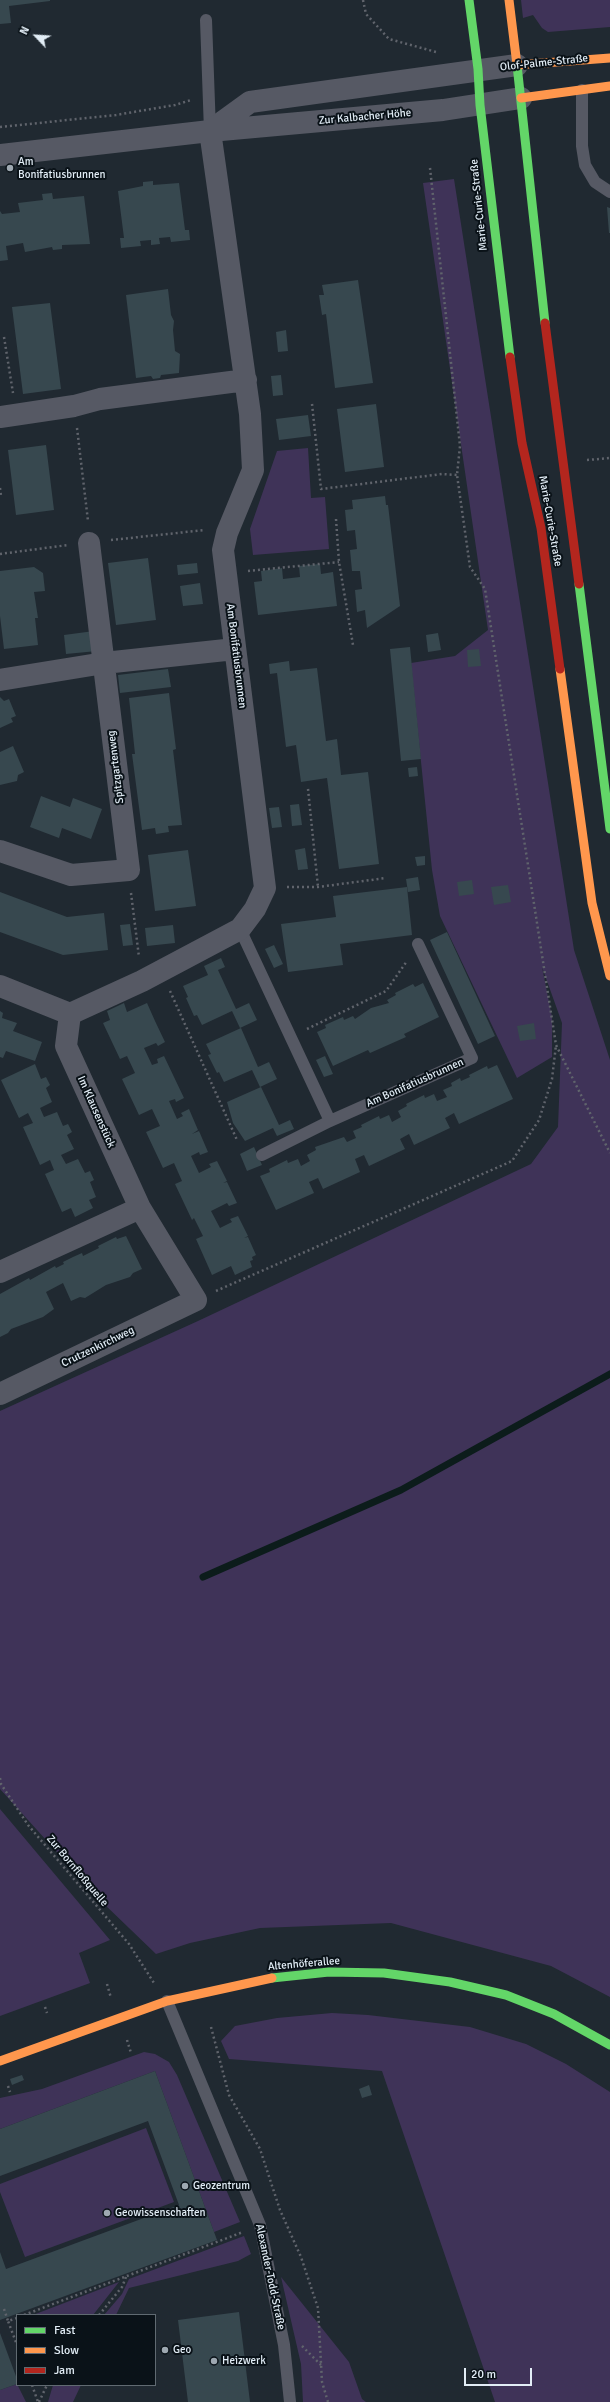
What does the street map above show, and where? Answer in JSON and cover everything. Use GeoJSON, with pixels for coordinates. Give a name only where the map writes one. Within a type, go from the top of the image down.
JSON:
{"type":"FeatureCollection","features":[{"type":"Feature","properties":{"kind":"main road","name":"Marie-Curie-Straße"},"geometry":{"type":"LineString","coordinates":[[469,0],[478,69],[480,105],[504,315],[519,420],[541,528],[592,903],[610,976]]}},
{"type":"Feature","properties":{"kind":"main road","name":"Marie-Curie-Straße"},"geometry":{"type":"LineString","coordinates":[[509,0],[542,297],[610,829]]}},
{"type":"Feature","properties":{"kind":"main road","name":"Olof-Palme-Straße"},"geometry":{"type":"LineString","coordinates":[[517,65],[610,58]]}},
{"type":"Feature","properties":{"kind":"main road"},"geometry":{"type":"LineString","coordinates":[[520,98],[610,86]]}},
{"type":"Feature","properties":{"kind":"main road","name":"Altenhöferallee"},"geometry":{"type":"LineString","coordinates":[[0,2061],[167,2001],[275,1978],[329,1972],[384,1973],[450,1982],[506,1995],[554,2014],[610,2045]]}},
{"type":"Feature","properties":{"kind":"street","name":"Olof-Palme-Straße"},"geometry":{"type":"LineString","coordinates":[[478,69],[517,65]]}},
{"type":"Feature","properties":{"kind":"street","name":"Zur Kalbacher Höhe"},"geometry":{"type":"LineString","coordinates":[[210,131],[250,102],[478,69]]}},
{"type":"Feature","properties":{"kind":"street","name":"Zur Kalbacher Höhe"},"geometry":{"type":"LineString","coordinates":[[0,155],[210,131],[480,105],[520,98]]}},
{"type":"Feature","properties":{"kind":"street","name":"Am Bonifatiusbrunnen"},"geometry":{"type":"LineString","coordinates":[[210,131],[246,380],[253,470],[227,533],[223,550],[265,888]]}},
{"type":"Feature","properties":{"kind":"street"},"geometry":{"type":"LineString","coordinates":[[8,416],[74,406],[100,399],[246,380]]}},
{"type":"Feature","properties":{"kind":"street","name":"Spitzgartenweg"},"geometry":{"type":"LineString","coordinates":[[89,543],[129,870]]}},
{"type":"Feature","properties":{"kind":"street"},"geometry":{"type":"LineString","coordinates":[[0,680],[104,663],[235,649]]}},
{"type":"Feature","properties":{"kind":"street"},"geometry":{"type":"LineString","coordinates":[[0,851],[71,875],[129,870]]}},
{"type":"Feature","properties":{"kind":"street"},"geometry":{"type":"LineString","coordinates":[[0,986],[70,1014],[152,976],[240,929],[255,909],[265,888]]}},
{"type":"Feature","properties":{"kind":"street","name":"Im Klausenstück"},"geometry":{"type":"LineString","coordinates":[[70,1014],[66,1046],[140,1208],[196,1300]]}},
{"type":"Feature","properties":{"kind":"street"},"geometry":{"type":"LineString","coordinates":[[0,1272],[140,1208]]}},
{"type":"Feature","properties":{"kind":"street","name":"Crutzenkirchweg"},"geometry":{"type":"LineString","coordinates":[[0,1394],[196,1300]]}},
{"type":"Feature","properties":{"kind":"lane"},"geometry":{"type":"LineString","coordinates":[[206,20],[210,131]]}},
{"type":"Feature","properties":{"kind":"lane"},"geometry":{"type":"LineString","coordinates":[[582,90],[582,146],[585,165],[595,182],[610,192]]}},
{"type":"Feature","properties":{"kind":"lane"},"geometry":{"type":"LineString","coordinates":[[240,929],[330,1121]]}},
{"type":"Feature","properties":{"kind":"lane","name":"Am Bonifatiusbrunnen"},"geometry":{"type":"LineString","coordinates":[[262,1155],[330,1121],[472,1058],[418,944]]}},
{"type":"Feature","properties":{"kind":"lane","name":"Alexander-Todd-Straße"},"geometry":{"type":"LineString","coordinates":[[167,2001],[260,2225],[284,2345],[290,2402]]}},
{"type":"Feature","properties":{"kind":"path"},"geometry":{"type":"LineString","coordinates":[[363,0],[366,14],[389,39],[436,52]]}},
{"type":"Feature","properties":{"kind":"path"},"geometry":{"type":"LineString","coordinates":[[196,1300],[512,1160],[539,1120],[552,1079],[556,1045],[485,589],[470,567],[456,475],[460,446],[430,168]]}},
{"type":"Feature","properties":{"kind":"path"},"geometry":{"type":"LineString","coordinates":[[4,337],[8,416]]}},
{"type":"Feature","properties":{"kind":"path"},"geometry":{"type":"LineString","coordinates":[[312,404],[321,489],[442,474],[456,475]]}},
{"type":"Feature","properties":{"kind":"path"},"geometry":{"type":"LineString","coordinates":[[74,406],[86,498]]}},
{"type":"Feature","properties":{"kind":"path"},"geometry":{"type":"LineString","coordinates":[[587,460],[610,458]]}},
{"type":"Feature","properties":{"kind":"path"},"geometry":{"type":"LineString","coordinates":[[0,488],[1,496]]}},
{"type":"Feature","properties":{"kind":"path"},"geometry":{"type":"LineString","coordinates":[[336,519],[339,562],[353,645]]}},
{"type":"Feature","properties":{"kind":"path"},"geometry":{"type":"LineString","coordinates":[[0,554],[200,529],[227,533]]}},
{"type":"Feature","properties":{"kind":"path"},"geometry":{"type":"LineString","coordinates":[[226,573],[339,562]]}},
{"type":"Feature","properties":{"kind":"path"},"geometry":{"type":"LineString","coordinates":[[308,790],[318,887]]}},
{"type":"Feature","properties":{"kind":"path"},"geometry":{"type":"LineString","coordinates":[[129,870],[152,976],[237,1140]]}},
{"type":"Feature","properties":{"kind":"path"},"geometry":{"type":"LineString","coordinates":[[265,888],[318,887],[386,878]]}},
{"type":"Feature","properties":{"kind":"path"},"geometry":{"type":"LineString","coordinates":[[290,1037],[386,991],[418,944]]}},
{"type":"Feature","properties":{"kind":"path"},"geometry":{"type":"LineString","coordinates":[[556,1045],[610,1153]]}},
{"type":"Feature","properties":{"kind":"path","name":"Zur Bornfloßquelle"},"geometry":{"type":"LineString","coordinates":[[0,1778],[2,1784],[28,1825],[129,1944],[146,1970]]}},
{"type":"Feature","properties":{"kind":"path"},"geometry":{"type":"LineString","coordinates":[[45,2007],[47,2013]]}},
{"type":"Feature","properties":{"kind":"path"},"geometry":{"type":"LineString","coordinates":[[211,2027],[229,2095],[260,2149],[280,2210],[301,2257],[318,2308],[322,2382],[328,2402]]}},
{"type":"Feature","properties":{"kind":"path"},"geometry":{"type":"LineString","coordinates":[[8,2086],[10,2092]]}},
{"type":"Feature","properties":{"kind":"path"},"geometry":{"type":"LineString","coordinates":[[27,2314],[260,2225]]}},
{"type":"Feature","properties":{"kind":"path"},"geometry":{"type":"LineString","coordinates":[[101,2314],[122,2287],[126,2276]]}},
{"type":"Feature","properties":{"kind":"path"},"geometry":{"type":"LineString","coordinates":[[4,2309],[16,2342]]}},
{"type":"Feature","properties":{"kind":"path"},"geometry":{"type":"LineString","coordinates":[[8,2321],[16,2318]]}},
{"type":"Feature","properties":{"kind":"path"},"geometry":{"type":"LineString","coordinates":[[32,2386],[38,2402]]}},
{"type":"Feature","properties":{"kind":"path"},"geometry":{"type":"LineString","coordinates":[[38,2402],[46,2386]]}},
{"type":"Feature","properties":{"kind":"shaded area"},"geometry":{"type":"Polygon","coordinates":[[[521,0],[610,0],[610,27],[548,32],[542,28],[533,15],[523,18],[521,0]]]}},
{"type":"Feature","properties":{"kind":"shaded area"},"geometry":{"type":"Polygon","coordinates":[[[454,179],[574,950],[610,1060],[610,1997],[551,1966],[391,1923],[260,1928],[190,1943],[156,1954],[102,1902],[0,1789],[0,1411],[198,1321],[531,1164],[558,1127],[562,1023],[542,967],[552,1017],[552,1057],[517,1078],[440,916],[432,870],[411,663],[455,656],[488,630],[423,183],[454,179]]]}},
{"type":"Feature","properties":{"kind":"shaded area"},"geometry":{"type":"Polygon","coordinates":[[[308,448],[311,498],[325,497],[329,549],[253,555],[250,529],[277,451],[308,448]]]}},
{"type":"Feature","properties":{"kind":"shaded area"},"geometry":{"type":"Polygon","coordinates":[[[0,1809],[110,1940],[79,1953],[90,1983],[0,2016],[0,1809]]]}},
{"type":"Feature","properties":{"kind":"shaded area"},"geometry":{"type":"Polygon","coordinates":[[[332,2013],[368,2015],[470,2027],[526,2044],[566,2064],[610,2092],[610,2402],[495,2402],[382,2071],[229,2059],[221,2041],[235,2026],[277,2018],[332,2013]]]}},
{"type":"Feature","properties":{"kind":"shaded area"},"geometry":{"type":"Polygon","coordinates":[[[144,2052],[155,2054],[169,2062],[177,2075],[240,2222],[214,2232],[155,2071],[0,2129],[0,2098],[42,2089],[144,2052]]]}},
{"type":"Feature","properties":{"kind":"shaded area"},"geometry":{"type":"Polygon","coordinates":[[[146,2128],[174,2202],[25,2257],[0,2192],[0,2184],[146,2128]]]}},
{"type":"Feature","properties":{"kind":"shaded area"},"geometry":{"type":"Polygon","coordinates":[[[244,2236],[251,2254],[238,2261],[129,2288],[116,2314],[105,2314],[122,2294],[129,2279],[244,2236]]]}},
{"type":"Feature","properties":{"kind":"shaded area"},"geometry":{"type":"Polygon","coordinates":[[[281,2277],[349,2362],[362,2399],[366,2402],[303,2402],[301,2364],[281,2277]]]}},
{"type":"Feature","properties":{"kind":"shaded area"},"geometry":{"type":"Polygon","coordinates":[[[119,2282],[94,2314],[36,2314],[119,2282]]]}},
{"type":"Feature","properties":{"kind":"shaded area"},"geometry":{"type":"Polygon","coordinates":[[[16,2384],[26,2402],[0,2402],[0,2390],[16,2384]]]}},
{"type":"Feature","properties":{"kind":"shaded area"},"geometry":{"type":"Polygon","coordinates":[[[53,2386],[81,2386],[73,2402],[48,2402],[53,2386]]]}},
{"type":"Feature","properties":{"kind":"building"},"geometry":{"type":"Polygon","coordinates":[[[0,0],[50,1],[9,6],[11,23],[0,24],[0,0]]]}},
{"type":"Feature","properties":{"kind":"building"},"geometry":{"type":"Polygon","coordinates":[[[153,181],[153,185],[179,183],[185,230],[189,230],[190,240],[171,242],[170,237],[159,238],[160,244],[151,245],[151,240],[140,241],[141,246],[121,248],[120,238],[124,238],[118,191],[143,186],[143,182],[153,181]]]}},
{"type":"Feature","properties":{"kind":"building"},"geometry":{"type":"Polygon","coordinates":[[[52,193],[53,199],[84,196],[90,244],[62,245],[62,249],[53,250],[52,247],[25,252],[23,243],[6,246],[8,260],[0,261],[0,211],[2,214],[20,212],[18,203],[43,200],[42,194],[52,193]]]}},
{"type":"Feature","properties":{"kind":"building"},"geometry":{"type":"Polygon","coordinates":[[[607,207],[610,208],[610,233],[609,233],[607,207]]]}},
{"type":"Feature","properties":{"kind":"building"},"geometry":{"type":"Polygon","coordinates":[[[358,280],[373,383],[335,388],[326,314],[322,315],[319,295],[324,295],[322,285],[358,280]]]}},
{"type":"Feature","properties":{"kind":"building"},"geometry":{"type":"Polygon","coordinates":[[[168,289],[171,315],[174,321],[173,330],[175,351],[180,354],[179,373],[161,375],[160,378],[153,379],[151,376],[136,378],[126,295],[168,289]]]}},
{"type":"Feature","properties":{"kind":"building"},"geometry":{"type":"Polygon","coordinates":[[[50,303],[61,389],[23,394],[12,307],[50,303]]]}},
{"type":"Feature","properties":{"kind":"building"},"geometry":{"type":"Polygon","coordinates":[[[286,330],[288,351],[278,352],[276,332],[286,330]]]}},
{"type":"Feature","properties":{"kind":"building"},"geometry":{"type":"Polygon","coordinates":[[[281,375],[283,395],[273,396],[271,376],[281,375]]]}},
{"type":"Feature","properties":{"kind":"building"},"geometry":{"type":"Polygon","coordinates":[[[376,404],[384,467],[345,472],[337,409],[376,404]]]}},
{"type":"Feature","properties":{"kind":"building"},"geometry":{"type":"Polygon","coordinates":[[[308,415],[311,436],[279,440],[276,419],[308,415]]]}},
{"type":"Feature","properties":{"kind":"building"},"geometry":{"type":"Polygon","coordinates":[[[46,445],[54,510],[16,515],[8,450],[46,445]]]}},
{"type":"Feature","properties":{"kind":"building"},"geometry":{"type":"Polygon","coordinates":[[[385,496],[386,505],[388,505],[400,606],[367,628],[365,610],[357,612],[355,590],[362,589],[360,571],[352,571],[350,550],[357,549],[355,530],[347,531],[345,510],[353,509],[352,500],[385,496]]]}},
{"type":"Feature","properties":{"kind":"building"},"geometry":{"type":"Polygon","coordinates":[[[148,558],[156,620],[116,625],[108,563],[148,558]]]}},
{"type":"Feature","properties":{"kind":"building"},"geometry":{"type":"Polygon","coordinates":[[[197,563],[198,573],[178,575],[177,565],[197,563]]]}},
{"type":"Feature","properties":{"kind":"building"},"geometry":{"type":"Polygon","coordinates":[[[320,564],[321,574],[333,572],[337,606],[258,615],[254,582],[262,581],[261,571],[282,568],[283,579],[300,577],[299,566],[320,564]]]}},
{"type":"Feature","properties":{"kind":"building"},"geometry":{"type":"Polygon","coordinates":[[[34,567],[43,573],[45,591],[34,592],[38,618],[35,618],[38,645],[4,649],[0,616],[0,571],[34,567]]]}},
{"type":"Feature","properties":{"kind":"building"},"geometry":{"type":"Polygon","coordinates":[[[200,583],[203,604],[183,606],[180,586],[200,583]]]}},
{"type":"Feature","properties":{"kind":"building"},"geometry":{"type":"Polygon","coordinates":[[[94,631],[97,651],[66,654],[64,635],[94,631]]]}},
{"type":"Feature","properties":{"kind":"building"},"geometry":{"type":"Polygon","coordinates":[[[438,633],[441,650],[428,652],[426,635],[438,633]]]}},
{"type":"Feature","properties":{"kind":"building"},"geometry":{"type":"Polygon","coordinates":[[[410,647],[421,759],[401,761],[390,649],[410,647]]]}},
{"type":"Feature","properties":{"kind":"building"},"geometry":{"type":"Polygon","coordinates":[[[479,649],[481,666],[468,667],[467,650],[479,649]]]}},
{"type":"Feature","properties":{"kind":"building"},"geometry":{"type":"Polygon","coordinates":[[[289,661],[290,671],[317,668],[326,741],[337,739],[341,775],[368,772],[379,864],[339,869],[327,778],[301,782],[296,745],[286,747],[277,673],[270,674],[269,664],[289,661]]]}},
{"type":"Feature","properties":{"kind":"building"},"geometry":{"type":"Polygon","coordinates":[[[168,669],[171,687],[120,693],[118,675],[168,669]]]}},
{"type":"Feature","properties":{"kind":"building"},"geometry":{"type":"Polygon","coordinates":[[[169,693],[176,749],[173,750],[182,825],[168,826],[169,832],[156,834],[155,828],[142,830],[132,754],[135,754],[129,698],[169,693]]]}},
{"type":"Feature","properties":{"kind":"building"},"geometry":{"type":"Polygon","coordinates":[[[0,697],[4,701],[9,699],[16,716],[11,718],[13,722],[0,728],[0,697]]]}},
{"type":"Feature","properties":{"kind":"building"},"geometry":{"type":"Polygon","coordinates":[[[13,746],[24,772],[18,775],[17,781],[0,785],[0,752],[13,746]]]}},
{"type":"Feature","properties":{"kind":"building"},"geometry":{"type":"Polygon","coordinates":[[[417,767],[418,776],[409,777],[408,768],[417,767]]]}},
{"type":"Feature","properties":{"kind":"building"},"geometry":{"type":"Polygon","coordinates":[[[41,796],[70,807],[73,798],[102,809],[91,839],[62,828],[59,838],[30,827],[41,796]]]}},
{"type":"Feature","properties":{"kind":"building"},"geometry":{"type":"Polygon","coordinates":[[[299,804],[302,825],[292,826],[290,805],[299,804]]]}},
{"type":"Feature","properties":{"kind":"building"},"geometry":{"type":"Polygon","coordinates":[[[279,807],[282,827],[272,828],[269,808],[279,807]]]}},
{"type":"Feature","properties":{"kind":"building"},"geometry":{"type":"Polygon","coordinates":[[[305,848],[308,869],[298,870],[295,850],[305,848]]]}},
{"type":"Feature","properties":{"kind":"building"},"geometry":{"type":"Polygon","coordinates":[[[188,850],[196,906],[155,911],[148,855],[188,850]]]}},
{"type":"Feature","properties":{"kind":"building"},"geometry":{"type":"Polygon","coordinates":[[[425,856],[425,865],[417,866],[415,857],[425,856]]]}},
{"type":"Feature","properties":{"kind":"building"},"geometry":{"type":"Polygon","coordinates":[[[418,877],[420,890],[408,892],[406,879],[418,877]]]}},
{"type":"Feature","properties":{"kind":"building"},"geometry":{"type":"Polygon","coordinates":[[[472,880],[474,894],[459,896],[457,882],[472,880]]]}},
{"type":"Feature","properties":{"kind":"building"},"geometry":{"type":"Polygon","coordinates":[[[508,885],[511,902],[494,905],[491,887],[508,885]]]}},
{"type":"Feature","properties":{"kind":"building"},"geometry":{"type":"Polygon","coordinates":[[[407,887],[412,935],[340,944],[343,965],[288,972],[281,924],[336,917],[333,896],[407,887]]]}},
{"type":"Feature","properties":{"kind":"building"},"geometry":{"type":"Polygon","coordinates":[[[0,892],[67,917],[104,913],[108,950],[63,955],[0,932],[0,892]]]}},
{"type":"Feature","properties":{"kind":"building"},"geometry":{"type":"Polygon","coordinates":[[[130,924],[133,945],[123,946],[120,925],[130,924]]]}},
{"type":"Feature","properties":{"kind":"building"},"geometry":{"type":"Polygon","coordinates":[[[173,925],[175,943],[147,946],[145,928],[173,925]]]}},
{"type":"Feature","properties":{"kind":"building"},"geometry":{"type":"Polygon","coordinates":[[[447,932],[495,1036],[478,1044],[430,940],[447,932]]]}},
{"type":"Feature","properties":{"kind":"building"},"geometry":{"type":"Polygon","coordinates":[[[274,945],[283,964],[274,968],[265,949],[274,945]]]}},
{"type":"Feature","properties":{"kind":"building"},"geometry":{"type":"Polygon","coordinates":[[[221,958],[225,967],[218,970],[236,1009],[249,1003],[257,1020],[240,1028],[232,1011],[202,1025],[197,1015],[194,1016],[186,998],[188,997],[183,986],[208,975],[204,966],[221,958]]]}},
{"type":"Feature","properties":{"kind":"building"},"geometry":{"type":"Polygon","coordinates":[[[423,983],[439,1017],[404,1034],[406,1037],[370,1053],[368,1050],[333,1066],[317,1032],[326,1028],[325,1025],[343,1017],[344,1020],[353,1016],[355,1019],[371,1008],[389,1003],[387,1000],[396,995],[395,993],[413,984],[415,987],[423,983]]]}},
{"type":"Feature","properties":{"kind":"building"},"geometry":{"type":"Polygon","coordinates":[[[124,1003],[127,1012],[147,1003],[165,1042],[158,1046],[156,1043],[144,1048],[152,1065],[158,1063],[157,1059],[164,1056],[184,1098],[176,1102],[175,1099],[169,1101],[177,1119],[183,1116],[181,1113],[189,1109],[198,1130],[192,1134],[199,1131],[208,1152],[200,1155],[199,1152],[191,1156],[199,1173],[211,1167],[209,1164],[217,1161],[227,1181],[223,1183],[227,1182],[237,1203],[229,1206],[227,1203],[211,1211],[220,1228],[232,1222],[230,1219],[238,1216],[248,1236],[244,1238],[248,1237],[256,1255],[252,1257],[253,1260],[250,1261],[252,1267],[235,1275],[231,1266],[212,1275],[196,1239],[203,1236],[194,1218],[192,1220],[175,1184],[182,1181],[174,1163],[163,1168],[146,1132],[160,1126],[152,1109],[139,1115],[122,1079],[135,1073],[127,1056],[120,1059],[103,1023],[110,1020],[107,1011],[124,1003]]]}},
{"type":"Feature","properties":{"kind":"building"},"geometry":{"type":"Polygon","coordinates":[[[0,1011],[3,1013],[2,1018],[17,1023],[13,1031],[42,1042],[35,1061],[6,1051],[3,1058],[0,1057],[0,1011]]]}},
{"type":"Feature","properties":{"kind":"building"},"geometry":{"type":"Polygon","coordinates":[[[534,1023],[536,1039],[520,1041],[517,1026],[534,1023]]]}},
{"type":"Feature","properties":{"kind":"building"},"geometry":{"type":"Polygon","coordinates":[[[241,1028],[258,1067],[269,1062],[277,1079],[260,1087],[252,1070],[224,1082],[219,1072],[217,1073],[208,1055],[211,1054],[206,1044],[241,1028]]]}},
{"type":"Feature","properties":{"kind":"building"},"geometry":{"type":"Polygon","coordinates":[[[325,1056],[333,1074],[324,1077],[316,1060],[325,1056]]]}},
{"type":"Feature","properties":{"kind":"building"},"geometry":{"type":"Polygon","coordinates":[[[35,1064],[41,1079],[46,1077],[50,1085],[46,1088],[52,1102],[40,1108],[44,1117],[57,1112],[63,1126],[68,1124],[72,1132],[67,1135],[74,1149],[61,1155],[66,1164],[78,1159],[85,1173],[90,1171],[94,1180],[90,1182],[96,1197],[89,1200],[93,1208],[75,1217],[71,1208],[62,1212],[45,1174],[54,1170],[50,1160],[40,1165],[23,1127],[33,1123],[28,1113],[19,1118],[1,1080],[35,1064]]]}},
{"type":"Feature","properties":{"kind":"building"},"geometry":{"type":"Polygon","coordinates":[[[497,1065],[513,1099],[459,1124],[454,1113],[445,1118],[450,1128],[414,1145],[409,1134],[400,1139],[405,1149],[369,1166],[364,1155],[355,1159],[360,1172],[323,1189],[318,1178],[309,1182],[314,1193],[276,1210],[260,1176],[270,1172],[269,1169],[287,1160],[288,1163],[298,1159],[301,1166],[310,1161],[307,1155],[316,1150],[315,1147],[344,1137],[347,1142],[356,1138],[353,1131],[379,1116],[380,1119],[389,1115],[392,1122],[401,1117],[398,1111],[407,1106],[406,1104],[424,1095],[425,1098],[434,1094],[437,1101],[447,1097],[443,1090],[452,1086],[451,1083],[460,1078],[461,1081],[470,1077],[469,1075],[487,1066],[488,1069],[497,1065]]]}},
{"type":"Feature","properties":{"kind":"building"},"geometry":{"type":"Polygon","coordinates":[[[261,1087],[279,1125],[290,1120],[294,1129],[277,1136],[273,1128],[245,1141],[233,1123],[227,1102],[261,1087]]]}},
{"type":"Feature","properties":{"kind":"building"},"geometry":{"type":"Polygon","coordinates":[[[254,1147],[262,1165],[247,1171],[240,1154],[254,1147]]]}},
{"type":"Feature","properties":{"kind":"building"},"geometry":{"type":"Polygon","coordinates":[[[126,1236],[142,1269],[133,1273],[130,1277],[106,1285],[85,1298],[80,1297],[71,1301],[63,1283],[46,1292],[54,1309],[43,1317],[11,1329],[8,1333],[0,1337],[0,1294],[29,1278],[30,1280],[55,1266],[56,1268],[64,1264],[63,1262],[73,1257],[82,1253],[83,1256],[116,1237],[117,1239],[126,1236]]]}},
{"type":"Feature","properties":{"kind":"building","name":"Geozentrum"},"geometry":{"type":"Polygon","coordinates":[[[155,2071],[217,2240],[0,2320],[0,2252],[6,2269],[179,2205],[148,2121],[0,2176],[0,2129],[155,2071]]]}},
{"type":"Feature","properties":{"kind":"building"},"geometry":{"type":"Polygon","coordinates":[[[22,2075],[24,2080],[12,2085],[10,2079],[22,2075]]]}},
{"type":"Feature","properties":{"kind":"building"},"geometry":{"type":"Polygon","coordinates":[[[369,2085],[372,2095],[362,2098],[359,2089],[369,2085]]]}},
{"type":"Feature","properties":{"kind":"building","name":"Heizwerk"},"geometry":{"type":"Polygon","coordinates":[[[239,2312],[250,2402],[188,2402],[178,2320],[239,2312]]]}},
{"type":"Feature","properties":{"kind":"building"},"geometry":{"type":"Polygon","coordinates":[[[0,2333],[16,2376],[16,2384],[0,2390],[0,2333]]]}},
{"type":"Feature","properties":{"kind":"waterway"},"geometry":{"type":"LineString","coordinates":[[203,1577],[401,1490],[610,1374]]}},
{"type":"Feature","properties":{"kind":"traffic: fast"},"geometry":{"type":"LineString","coordinates":[[469,0],[478,69]]}},
{"type":"Feature","properties":{"kind":"traffic: fast"},"geometry":{"type":"LineString","coordinates":[[517,65],[545,323]]}},
{"type":"Feature","properties":{"kind":"traffic: fast"},"geometry":{"type":"LineString","coordinates":[[478,69],[480,105],[510,357]]}},
{"type":"Feature","properties":{"kind":"traffic: fast"},"geometry":{"type":"LineString","coordinates":[[579,584],[610,829]]}},
{"type":"Feature","properties":{"kind":"traffic: fast"},"geometry":{"type":"LineString","coordinates":[[272,1978],[329,1972],[384,1973],[450,1982],[506,1995],[554,2014],[610,2045]]}},
{"type":"Feature","properties":{"kind":"traffic: slow"},"geometry":{"type":"LineString","coordinates":[[509,0],[517,65]]}},
{"type":"Feature","properties":{"kind":"traffic: slow"},"geometry":{"type":"LineString","coordinates":[[517,65],[610,58]]}},
{"type":"Feature","properties":{"kind":"traffic: slow"},"geometry":{"type":"LineString","coordinates":[[521,98],[610,86]]}},
{"type":"Feature","properties":{"kind":"traffic: slow"},"geometry":{"type":"LineString","coordinates":[[560,669],[592,903],[610,976]]}},
{"type":"Feature","properties":{"kind":"traffic: slow"},"geometry":{"type":"LineString","coordinates":[[0,2061],[167,2001],[272,1978]]}},
{"type":"Feature","properties":{"kind":"traffic: jam"},"geometry":{"type":"LineString","coordinates":[[545,323],[579,584]]}},
{"type":"Feature","properties":{"kind":"traffic: jam"},"geometry":{"type":"LineString","coordinates":[[510,357],[522,443],[541,528],[560,669]]}},
{"type":"Feature","properties":{"kind":"place","name":"Am Bonifatiusbrunnen"},"geometry":{"type":"Point","coordinates":[10,168]}},
{"type":"Feature","properties":{"kind":"place","name":"Geozentrum"},"geometry":{"type":"Point","coordinates":[185,2186]}},
{"type":"Feature","properties":{"kind":"place","name":"Geowissenschaften"},"geometry":{"type":"Point","coordinates":[107,2213]}},
{"type":"Feature","properties":{"kind":"place","name":"Geo"},"geometry":{"type":"Point","coordinates":[165,2350]}},
{"type":"Feature","properties":{"kind":"place","name":"Heizwerk"},"geometry":{"type":"Point","coordinates":[214,2361]}}]}
